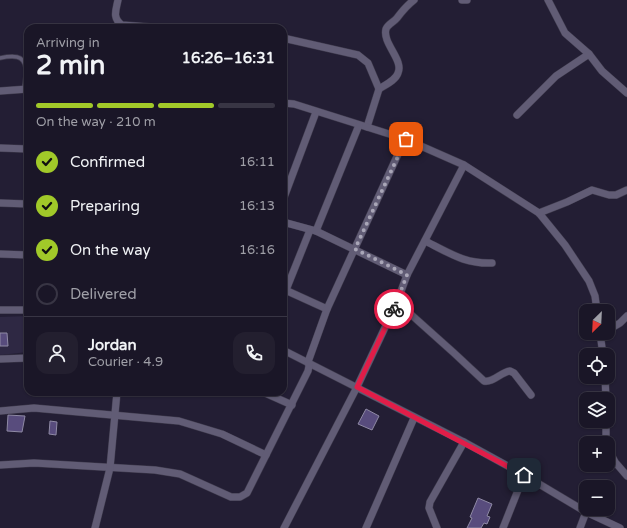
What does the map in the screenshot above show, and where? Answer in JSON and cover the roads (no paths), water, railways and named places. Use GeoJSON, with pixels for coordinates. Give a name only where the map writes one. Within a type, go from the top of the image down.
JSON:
{"type":"FeatureCollection","features":[{"type":"Feature","properties":{"kind":"street"},"geometry":{"type":"LineString","coordinates":[[118,0],[114,16],[121,24]]}},
{"type":"Feature","properties":{"kind":"street"},"geometry":{"type":"LineString","coordinates":[[367,127],[379,89],[399,72],[399,64],[390,46],[386,29],[405,7],[414,0]]}},
{"type":"Feature","properties":{"kind":"street"},"geometry":{"type":"LineString","coordinates":[[462,0],[467,0]]}},
{"type":"Feature","properties":{"kind":"street"},"geometry":{"type":"LineString","coordinates":[[548,0],[564,33],[589,54],[602,71],[627,93]]}},
{"type":"Feature","properties":{"kind":"street"},"geometry":{"type":"LineString","coordinates":[[287,39],[358,55],[368,63],[379,89]]}},
{"type":"Feature","properties":{"kind":"street"},"geometry":{"type":"LineString","coordinates":[[517,115],[556,76],[589,54]]}},
{"type":"Feature","properties":{"kind":"street"},"geometry":{"type":"LineString","coordinates":[[0,91],[24,89]]}},
{"type":"Feature","properties":{"kind":"street"},"geometry":{"type":"LineString","coordinates":[[287,103],[294,104],[406,139],[464,165],[539,213],[565,245],[589,281],[595,296],[596,304]]}},
{"type":"Feature","properties":{"kind":"street"},"geometry":{"type":"LineString","coordinates":[[287,189],[316,112]]}},
{"type":"Feature","properties":{"kind":"street"},"geometry":{"type":"LineString","coordinates":[[287,283],[313,231],[359,125]]}},
{"type":"Feature","properties":{"kind":"street"},"geometry":{"type":"LineString","coordinates":[[0,465],[34,463],[155,470],[180,474],[231,497],[240,498],[247,493],[308,371],[308,362],[326,309],[406,139]]}},
{"type":"Feature","properties":{"kind":"street"},"geometry":{"type":"LineString","coordinates":[[0,148],[24,149]]}},
{"type":"Feature","properties":{"kind":"street"},"geometry":{"type":"LineString","coordinates":[[284,528],[357,387],[397,302],[407,275],[464,165]]}},
{"type":"Feature","properties":{"kind":"street"},"geometry":{"type":"LineString","coordinates":[[539,213],[592,190],[609,195],[616,195],[627,190]]}},
{"type":"Feature","properties":{"kind":"street"},"geometry":{"type":"LineString","coordinates":[[0,203],[24,204]]}},
{"type":"Feature","properties":{"kind":"street"},"geometry":{"type":"LineString","coordinates":[[287,223],[313,231],[355,249],[407,275]]}},
{"type":"Feature","properties":{"kind":"street"},"geometry":{"type":"LineString","coordinates":[[425,241],[461,259],[480,263],[492,263]]}},
{"type":"Feature","properties":{"kind":"street"},"geometry":{"type":"LineString","coordinates":[[0,254],[24,255]]}},
{"type":"Feature","properties":{"kind":"street"},"geometry":{"type":"LineString","coordinates":[[287,290],[326,309]]}},
{"type":"Feature","properties":{"kind":"street"},"geometry":{"type":"LineString","coordinates":[[397,302],[454,352],[484,381],[489,382],[510,371],[514,373],[531,394]]}},
{"type":"Feature","properties":{"kind":"street"},"geometry":{"type":"LineString","coordinates":[[0,310],[24,310]]}},
{"type":"Feature","properties":{"kind":"street"},"geometry":{"type":"LineString","coordinates":[[615,326],[627,316]]}},
{"type":"Feature","properties":{"kind":"street"},"geometry":{"type":"LineString","coordinates":[[287,352],[414,418],[464,442],[579,508]]}},
{"type":"Feature","properties":{"kind":"street"},"geometry":{"type":"LineString","coordinates":[[0,359],[24,358]]}},
{"type":"Feature","properties":{"kind":"street"},"geometry":{"type":"LineString","coordinates":[[95,528],[110,468],[116,396]]}},
{"type":"Feature","properties":{"kind":"street"},"geometry":{"type":"LineString","coordinates":[[272,396],[292,405]]}},
{"type":"Feature","properties":{"kind":"street"},"geometry":{"type":"LineString","coordinates":[[0,411],[34,408],[179,422],[222,434],[266,455]]}},
{"type":"Feature","properties":{"kind":"street"},"geometry":{"type":"LineString","coordinates":[[366,528],[414,418]]}},
{"type":"Feature","properties":{"kind":"street"},"geometry":{"type":"LineString","coordinates":[[437,528],[429,508],[430,502],[464,442]]}},
{"type":"Feature","properties":{"kind":"street"},"geometry":{"type":"LineString","coordinates":[[615,462],[627,476]]}},
{"type":"Feature","properties":{"kind":"street"},"geometry":{"type":"LineString","coordinates":[[503,528],[524,475]]}},
{"type":"Feature","properties":{"kind":"street"},"geometry":{"type":"LineString","coordinates":[[580,528],[584,516]]}},
{"type":"Feature","properties":{"kind":"street"},"geometry":{"type":"LineString","coordinates":[[594,516],[620,528]]}},
{"type":"Feature","properties":{"kind":"lane"},"geometry":{"type":"LineString","coordinates":[[0,58],[16,57],[22,59],[24,62]]}}]}
